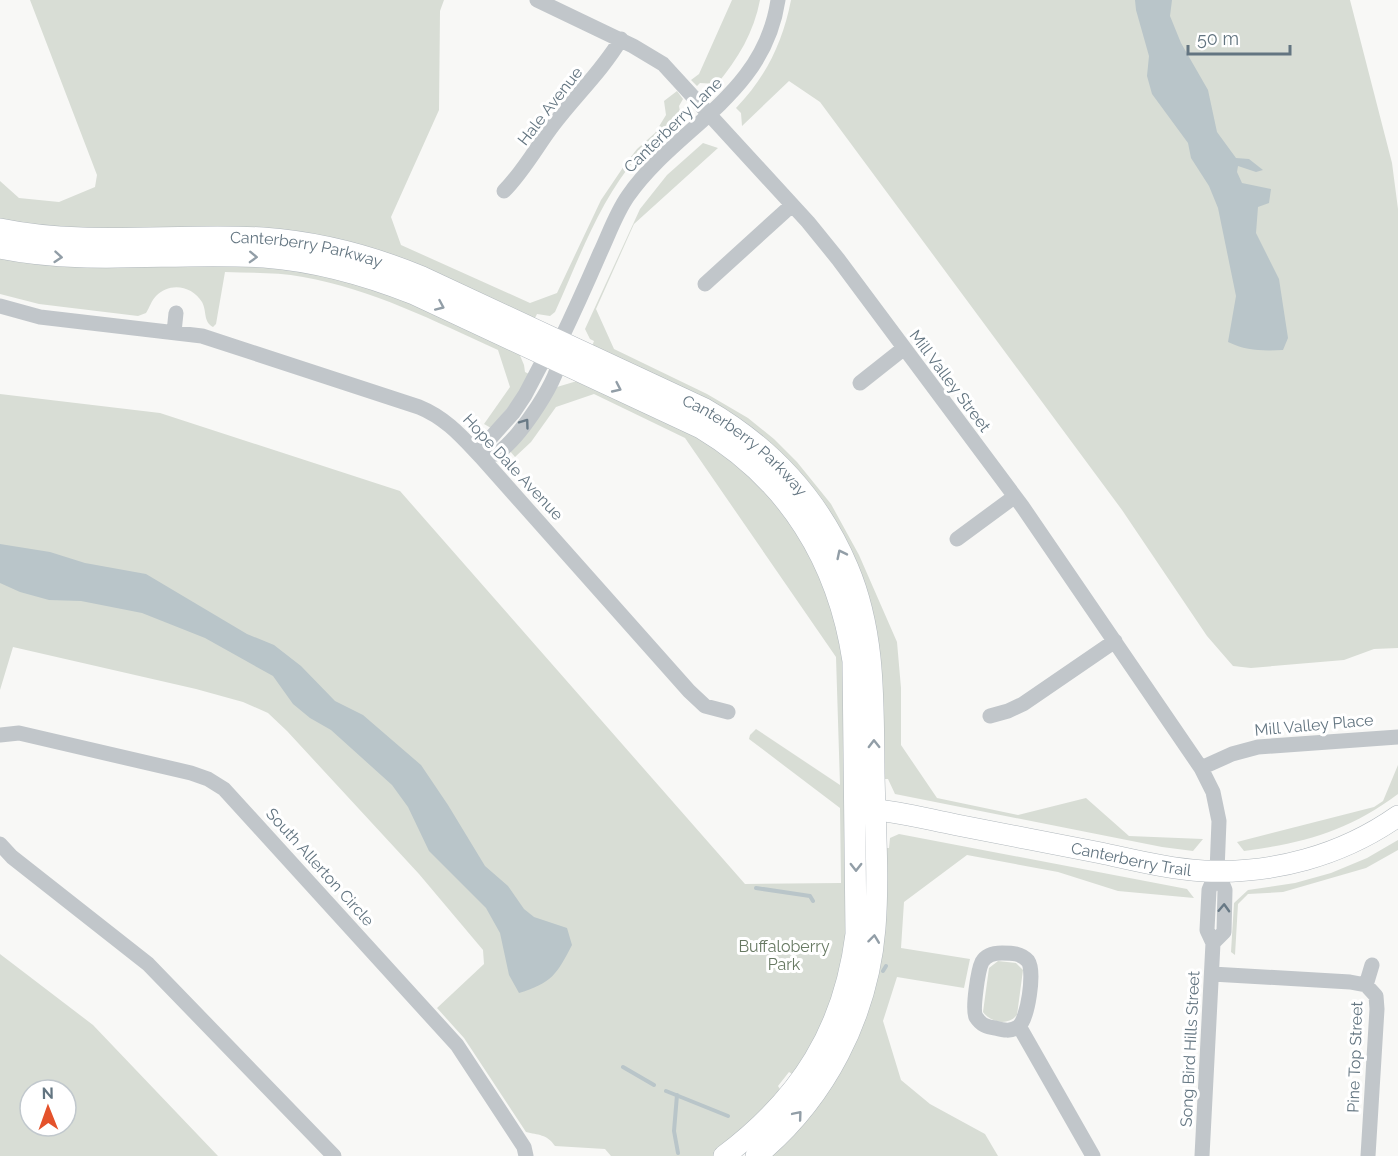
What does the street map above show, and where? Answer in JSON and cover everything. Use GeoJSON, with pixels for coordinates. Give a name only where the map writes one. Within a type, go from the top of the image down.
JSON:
{"type":"FeatureCollection","features":[{"type":"Feature","properties":{"kind":"street","name":"Mill Valley Street"},"geometry":{"type":"LineString","coordinates":[[537,0],[621,39],[663,64],[792,205],[838,259],[1014,497],[1201,768],[1213,792],[1218,810],[1217,871]]}},
{"type":"Feature","properties":{"kind":"street","name":"Canterberry Lane"},"geometry":{"type":"LineString","coordinates":[[481,457],[487,442],[513,413],[556,352],[616,216],[628,196],[649,171],[733,92],[755,61],[770,32],[778,0]]}},
{"type":"Feature","properties":{"kind":"street","name":"Hale Avenue"},"geometry":{"type":"LineString","coordinates":[[504,191],[525,169],[549,131],[602,68],[621,39]]}},
{"type":"Feature","properties":{"kind":"street"},"geometry":{"type":"LineString","coordinates":[[705,284],[792,205]]}},
{"type":"Feature","properties":{"kind":"street","name":"Canterberry Parkway"},"geometry":{"type":"LineString","coordinates":[[0,229],[68,238],[248,238],[292,241],[370,258],[407,270],[727,445],[761,473],[783,497],[819,550],[831,576],[850,642],[875,926],[861,1003],[845,1042],[821,1085],[792,1123],[756,1156]]}},
{"type":"Feature","properties":{"kind":"street","name":"Canterberry Parkway"},"geometry":{"type":"LineString","coordinates":[[0,248],[76,258],[248,257],[317,264],[367,276],[556,352]]}},
{"type":"Feature","properties":{"kind":"street","name":"Hope Dale Avenue"},"geometry":{"type":"LineString","coordinates":[[0,306],[40,317],[202,336],[428,410],[450,425],[481,457],[689,691],[705,706],[728,712]]}},
{"type":"Feature","properties":{"kind":"street"},"geometry":{"type":"LineString","coordinates":[[174,332],[176,313]]}},
{"type":"Feature","properties":{"kind":"street"},"geometry":{"type":"LineString","coordinates":[[860,383],[903,349]]}},
{"type":"Feature","properties":{"kind":"street"},"geometry":{"type":"LineString","coordinates":[[957,539],[1014,497]]}},
{"type":"Feature","properties":{"kind":"street"},"geometry":{"type":"LineString","coordinates":[[990,716],[1023,704],[1115,641]]}},
{"type":"Feature","properties":{"kind":"street","name":"South Allerton Circle"},"geometry":{"type":"LineString","coordinates":[[0,735],[19,733],[179,770],[208,779],[224,789],[461,1051],[524,1148],[526,1156]]}},
{"type":"Feature","properties":{"kind":"street","name":"Mill Valley Place"},"geometry":{"type":"LineString","coordinates":[[1201,768],[1232,754],[1258,747],[1398,737]]}},
{"type":"Feature","properties":{"kind":"street","name":"Canterberry Parkway"},"geometry":{"type":"LineString","coordinates":[[724,1156],[760,1127],[795,1089],[823,1045],[838,1010],[852,963],[856,934],[865,809]]}},
{"type":"Feature","properties":{"kind":"street","name":"Canterberry Trail"},"geometry":{"type":"LineString","coordinates":[[865,809],[1177,867],[1217,871],[1261,869],[1308,860],[1361,839],[1398,816]]}},
{"type":"Feature","properties":{"kind":"street"},"geometry":{"type":"LineString","coordinates":[[0,844],[12,857],[148,964],[334,1156]]}},
{"type":"Feature","properties":{"kind":"street","name":"Song Bird Hills Street"},"geometry":{"type":"LineString","coordinates":[[1202,1156],[1213,943],[1224,932],[1225,890],[1217,871]]}},
{"type":"Feature","properties":{"kind":"street"},"geometry":{"type":"LineString","coordinates":[[994,954],[1020,955],[1032,969],[1024,1020],[1019,1026],[1007,1030],[987,1027],[980,1022],[974,1012],[982,963],[994,954]]}},
{"type":"Feature","properties":{"kind":"street","name":"Pine Top Street"},"geometry":{"type":"LineString","coordinates":[[1368,1156],[1377,1009],[1376,996],[1366,985],[1372,965]]}},
{"type":"Feature","properties":{"kind":"street"},"geometry":{"type":"LineString","coordinates":[[1212,974],[1350,981],[1366,985]]}},
{"type":"Feature","properties":{"kind":"street"},"geometry":{"type":"LineString","coordinates":[[1019,1026],[1093,1156]]}},
{"type":"Feature","properties":{"kind":"green space"},"geometry":{"type":"Polygon","coordinates":[[[30,0],[444,0],[440,11],[439,110],[391,217],[401,245],[530,303],[557,293],[601,200],[637,149],[655,133],[666,115],[664,101],[677,91],[683,99],[679,106],[681,117],[642,152],[624,174],[591,231],[555,312],[550,316],[537,314],[533,322],[149,232],[0,223],[0,181],[19,198],[59,202],[95,187],[97,175],[30,0]]]}},
{"type":"Feature","properties":{"kind":"green space"},"geometry":{"type":"Polygon","coordinates":[[[732,0],[760,0],[754,23],[732,65],[717,84],[700,83],[697,86],[691,80],[699,74],[732,0]]]}},
{"type":"Feature","properties":{"kind":"green space"},"geometry":{"type":"Polygon","coordinates":[[[791,0],[1350,0],[1392,163],[1398,209],[1398,648],[1374,649],[1344,660],[1251,668],[1233,666],[1207,636],[1122,510],[820,102],[789,81],[742,126],[741,113],[736,108],[756,84],[772,58],[788,15],[791,0]]]}},
{"type":"Feature","properties":{"kind":"green space"},"geometry":{"type":"Polygon","coordinates":[[[703,143],[718,148],[634,224],[596,309],[614,349],[707,394],[748,418],[797,462],[831,504],[859,555],[897,642],[901,688],[901,745],[937,798],[1018,815],[1086,798],[1129,836],[1203,839],[1193,851],[1162,847],[895,794],[888,779],[880,779],[846,551],[591,349],[594,341],[590,339],[585,329],[640,209],[667,175],[703,143]]]}},
{"type":"Feature","properties":{"kind":"green space"},"geometry":{"type":"Polygon","coordinates":[[[0,254],[232,261],[364,282],[519,353],[525,372],[529,374],[520,393],[491,428],[484,424],[510,387],[498,350],[426,317],[354,289],[329,282],[274,273],[225,272],[216,324],[213,327],[206,319],[202,302],[198,296],[180,287],[161,292],[154,298],[146,313],[138,316],[39,304],[0,294],[0,254]]]}},
{"type":"Feature","properties":{"kind":"green space","name":"Buffaloberry Park"},"geometry":{"type":"Polygon","coordinates":[[[577,381],[718,445],[799,527],[841,624],[851,902],[838,991],[797,1077],[789,1072],[778,1086],[783,1094],[716,1156],[611,1156],[605,1149],[555,1146],[545,1137],[526,1132],[464,1038],[437,1008],[484,964],[483,950],[419,874],[268,713],[243,702],[196,689],[13,647],[0,690],[0,394],[160,413],[400,491],[745,884],[841,883],[840,808],[749,739],[756,729],[840,785],[836,657],[685,438],[594,394],[556,407],[531,442],[515,457],[509,450],[557,387],[577,381]]]}},
{"type":"Feature","properties":{"kind":"green space"},"geometry":{"type":"Polygon","coordinates":[[[1398,765],[1398,794],[1380,807],[1343,826],[1306,839],[1266,848],[1244,851],[1237,842],[1374,807],[1383,801],[1398,765]]]}},
{"type":"Feature","properties":{"kind":"green space"},"geometry":{"type":"Polygon","coordinates":[[[899,834],[1187,889],[1194,898],[1118,891],[1058,872],[967,855],[904,902],[901,948],[970,959],[964,988],[897,977],[883,1021],[901,1080],[930,1104],[985,1134],[998,1156],[764,1156],[802,1118],[880,848],[889,848],[890,838],[899,834]]]}},
{"type":"Feature","properties":{"kind":"green space"},"geometry":{"type":"Polygon","coordinates":[[[1398,840],[1398,850],[1366,868],[1283,892],[1248,894],[1238,904],[1235,955],[1231,952],[1234,903],[1248,890],[1295,883],[1331,873],[1367,858],[1398,840]]]}},
{"type":"Feature","properties":{"kind":"green space"},"geometry":{"type":"Polygon","coordinates":[[[0,954],[93,1025],[218,1156],[0,1156],[0,954]]]}},
{"type":"Feature","properties":{"kind":"green space"},"geometry":{"type":"Polygon","coordinates":[[[998,961],[1016,963],[1023,970],[1017,1015],[1004,1022],[990,1019],[983,1012],[989,968],[998,961]]]}},
{"type":"Feature","properties":{"kind":"shaded area"},"geometry":{"type":"Polygon","coordinates":[[[1135,0],[1172,0],[1170,16],[1181,43],[1208,90],[1217,132],[1236,158],[1249,159],[1263,170],[1256,172],[1238,166],[1237,172],[1242,183],[1271,189],[1269,203],[1258,207],[1256,233],[1279,279],[1288,338],[1283,350],[1255,350],[1228,342],[1236,296],[1218,208],[1209,186],[1191,158],[1188,143],[1152,94],[1147,76],[1149,56],[1135,0]]]}},
{"type":"Feature","properties":{"kind":"shaded area"},"geometry":{"type":"Polygon","coordinates":[[[0,544],[50,552],[85,563],[146,574],[247,634],[274,645],[301,666],[335,701],[363,715],[421,765],[485,866],[508,886],[524,909],[534,917],[567,928],[572,945],[557,970],[546,981],[519,993],[509,975],[500,933],[486,908],[429,851],[408,807],[392,785],[331,730],[310,718],[293,704],[273,676],[205,638],[142,613],[81,601],[49,600],[20,592],[0,583],[0,544]]]}},
{"type":"Feature","properties":{"kind":"waterway"},"geometry":{"type":"LineString","coordinates":[[756,888],[810,896],[813,901]]}},
{"type":"Feature","properties":{"kind":"waterway"},"geometry":{"type":"LineString","coordinates":[[883,971],[886,966]]}},
{"type":"Feature","properties":{"kind":"waterway"},"geometry":{"type":"LineString","coordinates":[[623,1067],[654,1085]]}},
{"type":"Feature","properties":{"kind":"waterway"},"geometry":{"type":"LineString","coordinates":[[666,1091],[728,1116]]}},
{"type":"Feature","properties":{"kind":"waterway"},"geometry":{"type":"LineString","coordinates":[[677,1095],[674,1131],[678,1153]]}}]}
